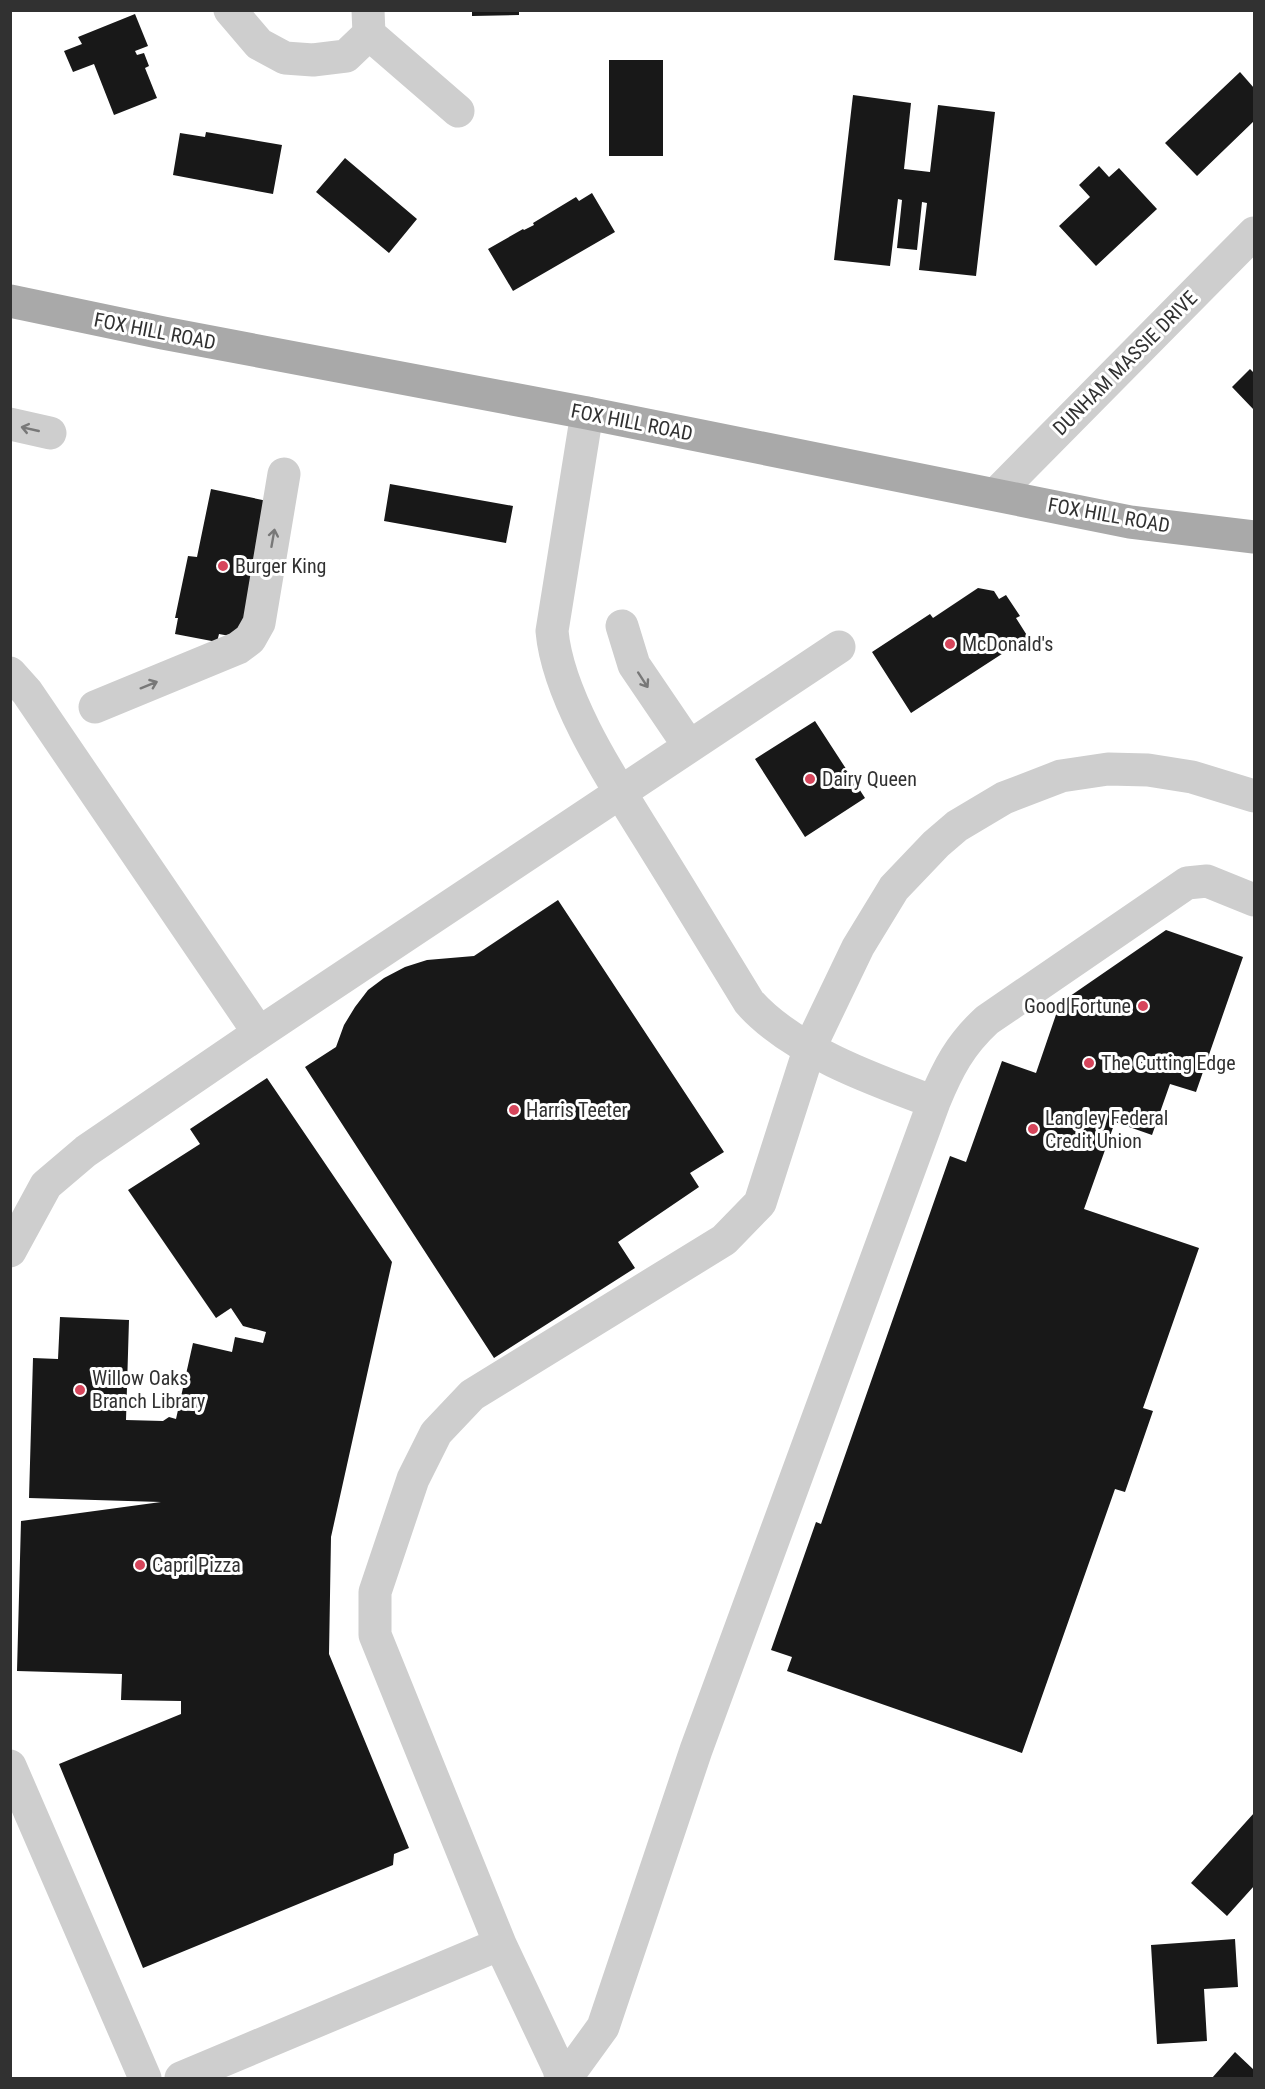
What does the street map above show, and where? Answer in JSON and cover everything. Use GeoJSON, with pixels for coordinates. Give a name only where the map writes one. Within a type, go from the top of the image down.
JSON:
{"type":"FeatureCollection","features":[{"type":"Feature","properties":{"kind":"main road","name":"FOX HILL ROAD"},"geometry":{"type":"LineString","coordinates":[[10,301],[163,333],[587,413],[1130,522],[1254,537]]}},
{"type":"Feature","properties":{"kind":"street"},"geometry":{"type":"LineString","coordinates":[[230,10],[259,44],[285,57],[312,60],[346,56],[368,22],[458,111]]}},
{"type":"Feature","properties":{"kind":"street","name":"DUNHAM MASSIE DRIVE"},"geometry":{"type":"LineString","coordinates":[[996,494],[1254,233]]}},
{"type":"Feature","properties":{"kind":"street"},"geometry":{"type":"LineString","coordinates":[[587,413],[552,631],[554,651],[575,706],[621,793],[749,1002],[764,1018],[833,1060],[934,1102]]}},
{"type":"Feature","properties":{"kind":"street"},"geometry":{"type":"LineString","coordinates":[[10,424],[50,433]]}},
{"type":"Feature","properties":{"kind":"street"},"geometry":{"type":"LineString","coordinates":[[95,707],[238,648],[250,639],[259,623],[284,474]]}},
{"type":"Feature","properties":{"kind":"street"},"geometry":{"type":"LineString","coordinates":[[622,626],[634,665],[689,746]]}},
{"type":"Feature","properties":{"kind":"street"},"geometry":{"type":"LineString","coordinates":[[10,1251],[46,1185],[86,1151],[259,1033],[839,647]]}},
{"type":"Feature","properties":{"kind":"street"},"geometry":{"type":"LineString","coordinates":[[10,673],[27,692],[259,1033]]}},
{"type":"Feature","properties":{"kind":"street"},"geometry":{"type":"LineString","coordinates":[[563,2079],[500,1944],[375,1635],[375,1592],[413,1479],[436,1433],[472,1395],[724,1240],[760,1203],[810,1047],[858,947],[894,888],[936,844],[957,826],[1004,798],[1061,776],[1108,769],[1148,770],[1192,777],[1254,796]]}},
{"type":"Feature","properties":{"kind":"street"},"geometry":{"type":"LineString","coordinates":[[563,2079],[603,2027],[696,1750],[934,1102],[960,1048],[987,1020],[1187,883],[1207,881],[1254,900]]}},
{"type":"Feature","properties":{"kind":"street"},"geometry":{"type":"LineString","coordinates":[[10,1766],[145,2079]]}},
{"type":"Feature","properties":{"kind":"street"},"geometry":{"type":"LineString","coordinates":[[181,2079],[500,1944]]}},
{"type":"Feature","properties":{"kind":"building"},"geometry":{"type":"Polygon","coordinates":[[[472,10],[519,10],[519,15],[472,16],[472,10]]]}},
{"type":"Feature","properties":{"kind":"building"},"geometry":{"type":"Polygon","coordinates":[[[135,14],[148,46],[135,51],[137,55],[144,53],[149,66],[145,68],[157,98],[114,115],[94,64],[73,72],[64,51],[82,44],[78,37],[135,14]]]}},
{"type":"Feature","properties":{"kind":"building"},"geometry":{"type":"Polygon","coordinates":[[[609,60],[663,60],[663,156],[609,156],[609,60]]]}},
{"type":"Feature","properties":{"kind":"building"},"geometry":{"type":"Polygon","coordinates":[[[1240,72],[1254,88],[1254,121],[1197,176],[1165,143],[1240,72]]]}},
{"type":"Feature","properties":{"kind":"building"},"geometry":{"type":"Polygon","coordinates":[[[853,95],[911,103],[904,169],[930,172],[938,105],[995,112],[976,276],[919,270],[927,203],[922,202],[917,250],[897,248],[902,200],[898,199],[890,266],[834,260],[853,95]]]}},
{"type":"Feature","properties":{"kind":"building"},"geometry":{"type":"Polygon","coordinates":[[[206,132],[282,145],[273,194],[173,175],[180,133],[205,137],[206,132]]]}},
{"type":"Feature","properties":{"kind":"building"},"geometry":{"type":"Polygon","coordinates":[[[345,158],[417,219],[389,253],[316,192],[345,158]]]}},
{"type":"Feature","properties":{"kind":"building"},"geometry":{"type":"Polygon","coordinates":[[[1099,166],[1109,177],[1119,168],[1157,209],[1096,266],[1059,226],[1090,197],[1079,185],[1099,166]]]}},
{"type":"Feature","properties":{"kind":"building"},"geometry":{"type":"Polygon","coordinates":[[[592,193],[615,232],[513,291],[488,249],[534,225],[533,223],[576,197],[579,201],[592,193]]]}},
{"type":"Feature","properties":{"kind":"building"},"geometry":{"type":"Polygon","coordinates":[[[1250,369],[1254,373],[1254,410],[1232,387],[1250,369]]]}},
{"type":"Feature","properties":{"kind":"building"},"geometry":{"type":"Polygon","coordinates":[[[390,484],[513,506],[506,543],[384,521],[390,484]]]}},
{"type":"Feature","properties":{"kind":"building","name":"Burger King"},"geometry":{"type":"Polygon","coordinates":[[[211,489],[272,502],[246,639],[219,634],[217,642],[175,634],[178,618],[175,618],[188,556],[197,557],[211,489]]]}},
{"type":"Feature","properties":{"kind":"building","name":"McDonald's"},"geometry":{"type":"Polygon","coordinates":[[[978,588],[994,591],[999,599],[1006,595],[1020,616],[1016,618],[1028,637],[911,713],[872,652],[930,614],[933,618],[978,588]]]}},
{"type":"Feature","properties":{"kind":"building","name":"Dairy Queen"},"geometry":{"type":"Polygon","coordinates":[[[815,721],[865,798],[805,837],[755,759],[815,721]]]}},
{"type":"Feature","properties":{"kind":"building","name":"Harris Teeter"},"geometry":{"type":"Polygon","coordinates":[[[558,900],[724,1152],[690,1173],[699,1187],[618,1242],[635,1268],[494,1358],[305,1067],[336,1047],[344,1025],[355,1007],[368,990],[384,978],[405,967],[427,960],[474,956],[558,900]]]}},
{"type":"Feature","properties":{"kind":"building"},"geometry":{"type":"Polygon","coordinates":[[[1166,930],[1243,957],[1196,1092],[1170,1084],[1152,1135],[1115,1122],[1084,1209],[1199,1248],[1143,1408],[1153,1411],[1125,1492],[1115,1489],[1022,1753],[787,1671],[792,1657],[771,1650],[816,1522],[821,1524],[950,1156],[966,1162],[1002,1061],[1036,1073],[1060,1003],[1166,930]]]}},
{"type":"Feature","properties":{"kind":"building"},"geometry":{"type":"Polygon","coordinates":[[[267,1078],[392,1262],[331,1537],[329,1654],[409,1848],[394,1854],[393,1865],[143,1968],[59,1764],[181,1714],[181,1701],[121,1700],[122,1674],[17,1671],[21,1521],[161,1502],[29,1498],[33,1358],[58,1359],[60,1317],[129,1320],[126,1420],[163,1421],[169,1417],[176,1419],[193,1343],[232,1352],[235,1337],[263,1343],[266,1332],[243,1326],[231,1308],[216,1318],[128,1190],[200,1144],[190,1129],[267,1078]]]}},
{"type":"Feature","properties":{"kind":"building"},"geometry":{"type":"Polygon","coordinates":[[[1254,1813],[1254,1886],[1227,1916],[1191,1883],[1254,1813]]]}},
{"type":"Feature","properties":{"kind":"building"},"geometry":{"type":"Polygon","coordinates":[[[1235,1939],[1238,1987],[1204,1989],[1207,2041],[1157,2044],[1151,1945],[1235,1939]]]}},
{"type":"Feature","properties":{"kind":"building"},"geometry":{"type":"Polygon","coordinates":[[[1235,2052],[1254,2070],[1254,2078],[1212,2078],[1235,2052]]]}},
{"type":"Feature","properties":{"kind":"place","name":"Burger King"},"geometry":{"type":"Point","coordinates":[223,566]}},
{"type":"Feature","properties":{"kind":"place","name":"McDonald's"},"geometry":{"type":"Point","coordinates":[950,644]}},
{"type":"Feature","properties":{"kind":"place","name":"Dairy Queen"},"geometry":{"type":"Point","coordinates":[810,779]}},
{"type":"Feature","properties":{"kind":"place","name":"Good Fortune"},"geometry":{"type":"Point","coordinates":[1143,1006]}},
{"type":"Feature","properties":{"kind":"place","name":"The Cutting Edge"},"geometry":{"type":"Point","coordinates":[1089,1063]}},
{"type":"Feature","properties":{"kind":"place","name":"Harris Teeter"},"geometry":{"type":"Point","coordinates":[514,1110]}},
{"type":"Feature","properties":{"kind":"place","name":"Langley Federal Credit Union"},"geometry":{"type":"Point","coordinates":[1033,1129]}},
{"type":"Feature","properties":{"kind":"place","name":"Willow Oaks Branch Library"},"geometry":{"type":"Point","coordinates":[80,1390]}},
{"type":"Feature","properties":{"kind":"place","name":"Capri Pizza"},"geometry":{"type":"Point","coordinates":[140,1565]}}]}
